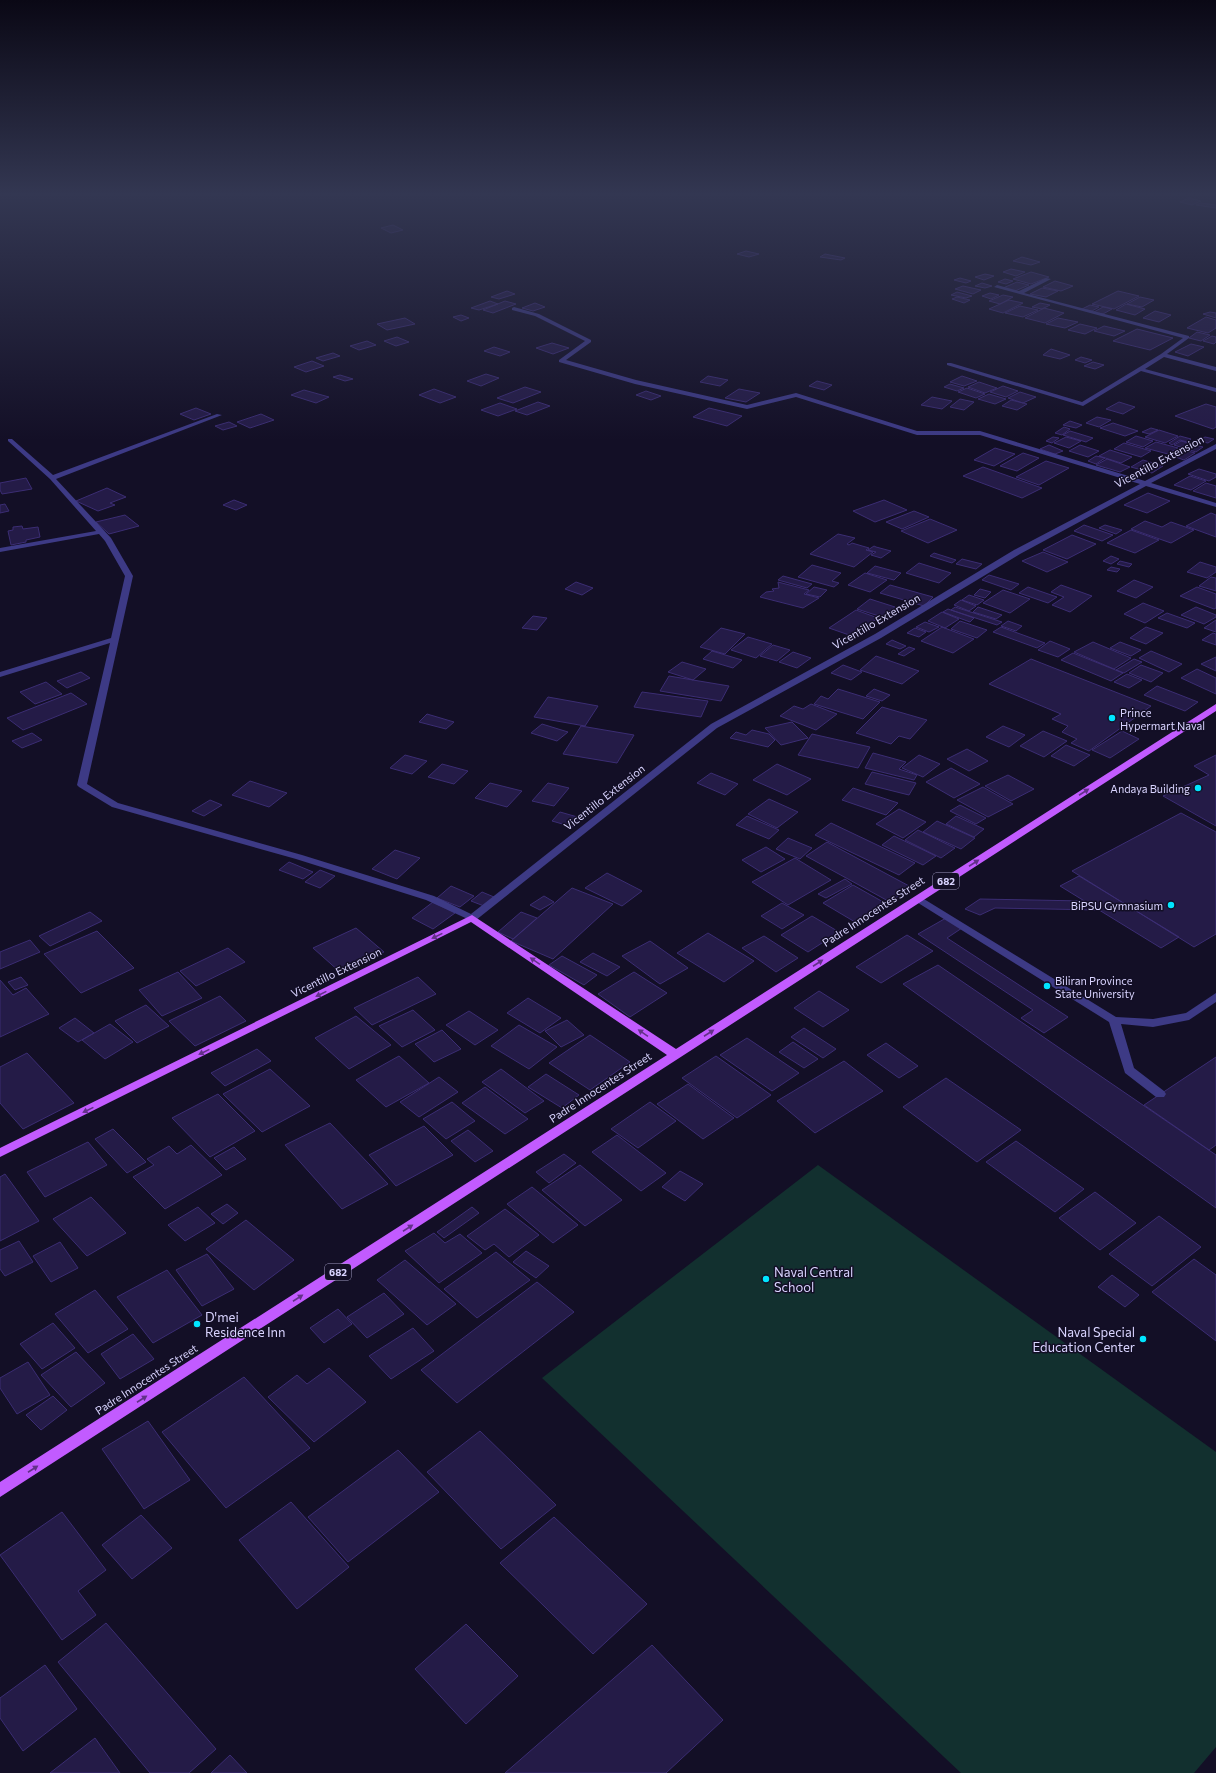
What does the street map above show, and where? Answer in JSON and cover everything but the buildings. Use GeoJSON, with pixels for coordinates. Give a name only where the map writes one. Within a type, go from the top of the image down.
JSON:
{"type":"FeatureCollection","features":[{"type":"Feature","properties":{"kind":"main road","name":"Padre Innocentes Street"},"geometry":{"type":"LineString","coordinates":[[0,1490],[1216,707]]}},
{"type":"Feature","properties":{"kind":"main road"},"geometry":{"type":"LineString","coordinates":[[472,918],[676,1054]]}},
{"type":"Feature","properties":{"kind":"main road","name":"Vicentillo Extension"},"geometry":{"type":"LineString","coordinates":[[0,1153],[472,918]]}},
{"type":"Feature","properties":{"kind":"street"},"geometry":{"type":"LineString","coordinates":[[1019,293],[1048,279]]}},
{"type":"Feature","properties":{"kind":"street"},"geometry":{"type":"LineString","coordinates":[[949,364],[1083,404],[1163,355],[1187,337],[997,287]]}},
{"type":"Feature","properties":{"kind":"street"},"geometry":{"type":"LineString","coordinates":[[514,308],[536,315],[589,340],[561,361],[634,382],[747,407],[796,395],[917,433],[980,433],[1146,482],[1216,505]]}},
{"type":"Feature","properties":{"kind":"street"},"geometry":{"type":"LineString","coordinates":[[1163,355],[1216,369]]}},
{"type":"Feature","properties":{"kind":"street"},"geometry":{"type":"LineString","coordinates":[[1140,369],[1216,390]]}},
{"type":"Feature","properties":{"kind":"street"},"geometry":{"type":"LineString","coordinates":[[52,478],[219,415]]}},
{"type":"Feature","properties":{"kind":"street"},"geometry":{"type":"LineString","coordinates":[[10,440],[52,478],[101,532],[108,540],[129,576],[82,785],[115,805],[299,857],[423,896],[472,918]]}},
{"type":"Feature","properties":{"kind":"street","name":"Vicentillo Extension"},"geometry":{"type":"LineString","coordinates":[[472,918],[714,726],[878,636],[1017,552],[1216,446]]}},
{"type":"Feature","properties":{"kind":"street"},"geometry":{"type":"LineString","coordinates":[[0,550],[101,532]]}},
{"type":"Feature","properties":{"kind":"street"},"geometry":{"type":"LineString","coordinates":[[0,675],[115,639]]}},
{"type":"Feature","properties":{"kind":"street"},"geometry":{"type":"LineString","coordinates":[[919,898],[1114,1020],[1153,1023],[1189,1016],[1216,997]]}},
{"type":"Feature","properties":{"kind":"street"},"geometry":{"type":"LineString","coordinates":[[1114,1020],[1129,1070],[1160,1094]]}},
{"type":"Feature","properties":{"kind":"green space"},"geometry":{"type":"Polygon","coordinates":[[[818,1165],[1216,1452],[1216,1747],[1194,1773],[961,1773],[542,1378],[818,1165]]]}},
{"type":"Feature","properties":{"kind":"place","name":"Prince Hypermart Naval"},"geometry":{"type":"Point","coordinates":[1112,718]}},
{"type":"Feature","properties":{"kind":"place","name":"Andaya Building"},"geometry":{"type":"Point","coordinates":[1198,788]}},
{"type":"Feature","properties":{"kind":"place","name":"BiPSU Gymnasium"},"geometry":{"type":"Point","coordinates":[1171,905]}},
{"type":"Feature","properties":{"kind":"place","name":"Biliran Province State University"},"geometry":{"type":"Point","coordinates":[1047,986]}},
{"type":"Feature","properties":{"kind":"place","name":"Naval Central School"},"geometry":{"type":"Point","coordinates":[766,1279]}},
{"type":"Feature","properties":{"kind":"place","name":"D'mei Residence Inn"},"geometry":{"type":"Point","coordinates":[197,1324]}},
{"type":"Feature","properties":{"kind":"place","name":"Naval Special Education Center"},"geometry":{"type":"Point","coordinates":[1143,1339]}}]}
